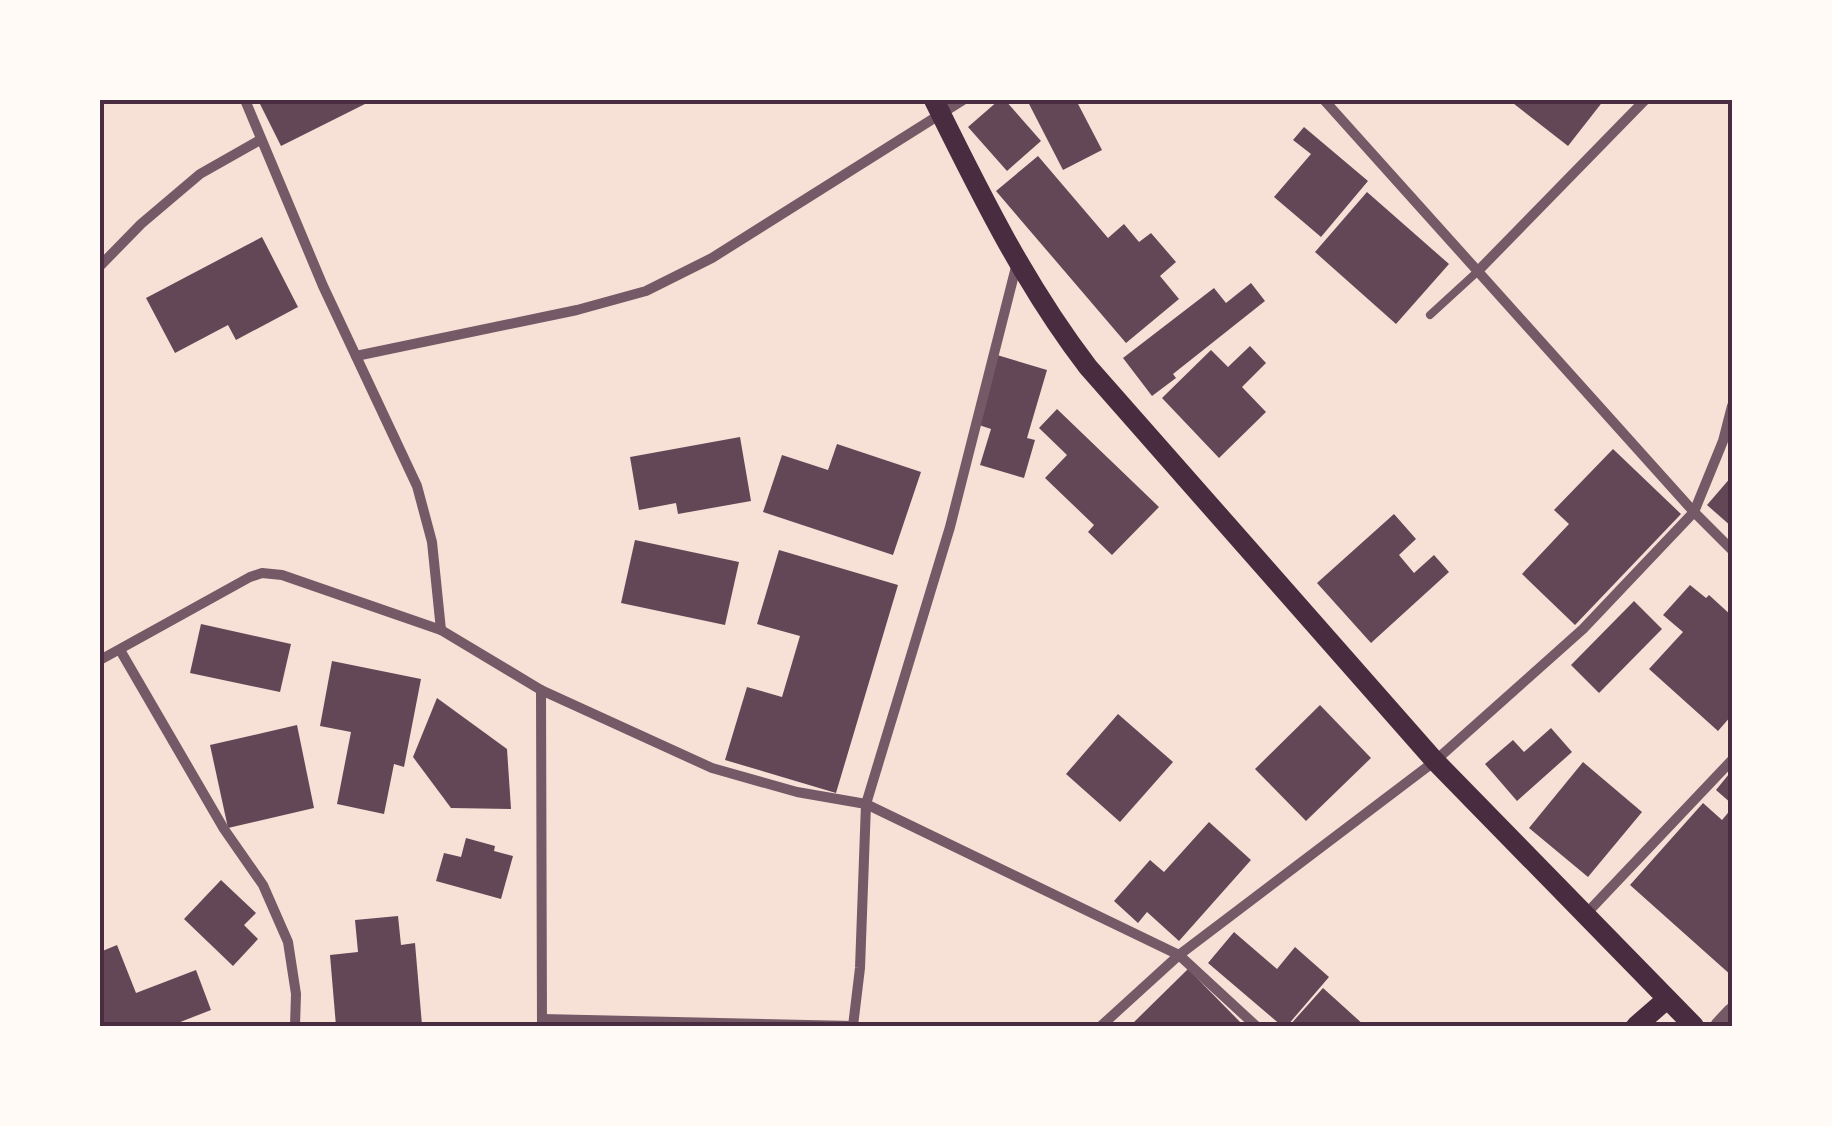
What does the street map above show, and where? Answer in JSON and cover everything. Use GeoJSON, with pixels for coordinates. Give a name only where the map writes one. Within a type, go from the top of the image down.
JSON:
{"type":"FeatureCollection","features":[{"type":"Feature","properties":{"kind":"main road"},"geometry":{"type":"LineString","coordinates":[[937,106],[1017,262],[1050,318],[1088,367],[1435,761],[1694,1026]]}},
{"type":"Feature","properties":{"kind":"main road"},"geometry":{"type":"LineString","coordinates":[[1636,1026],[1667,999]]}},
{"type":"Feature","properties":{"kind":"street"},"geometry":{"type":"LineString","coordinates":[[245,100],[417,486],[432,542],[441,630]]}},
{"type":"Feature","properties":{"kind":"street"},"geometry":{"type":"LineString","coordinates":[[356,356],[577,310],[646,291],[712,258],[937,106],[964,100]]}},
{"type":"Feature","properties":{"kind":"street"},"geometry":{"type":"LineString","coordinates":[[1324,100],[1732,550]]}},
{"type":"Feature","properties":{"kind":"street"},"geometry":{"type":"LineString","coordinates":[[1477,272],[1645,100]]}},
{"type":"Feature","properties":{"kind":"street"},"geometry":{"type":"LineString","coordinates":[[100,266],[141,224],[200,174],[260,140]]}},
{"type":"Feature","properties":{"kind":"street"},"geometry":{"type":"LineString","coordinates":[[541,690],[542,1023],[853,1026],[860,968],[866,804],[950,527],[1017,262]]}},
{"type":"Feature","properties":{"kind":"street"},"geometry":{"type":"LineString","coordinates":[[1101,1026],[1178,955],[1435,761],[1583,630],[1694,512],[1732,406]]}},
{"type":"Feature","properties":{"kind":"street"},"geometry":{"type":"LineString","coordinates":[[100,660],[208,598],[262,573],[282,576],[441,630],[541,690],[712,768],[798,792],[866,804],[1178,955],[1256,1026]]}},
{"type":"Feature","properties":{"kind":"street"},"geometry":{"type":"LineString","coordinates":[[120,650],[224,829],[263,885],[288,942],[296,994],[295,1026]]}},
{"type":"Feature","properties":{"kind":"street"},"geometry":{"type":"LineString","coordinates":[[1584,915],[1732,760]]}},
{"type":"Feature","properties":{"kind":"street"},"geometry":{"type":"LineString","coordinates":[[1719,1026],[1732,1012]]}},
{"type":"Feature","properties":{"kind":"lane"},"geometry":{"type":"LineString","coordinates":[[1430,314],[1477,272]]}},
{"type":"Feature","properties":{"kind":"building"},"geometry":{"type":"Polygon","coordinates":[[[258,100],[373,100],[281,146],[258,100]]]}},
{"type":"Feature","properties":{"kind":"building"},"geometry":{"type":"Polygon","coordinates":[[[999,100],[1005,100],[1041,141],[1007,171],[968,127],[999,100]]]}},
{"type":"Feature","properties":{"kind":"building"},"geometry":{"type":"Polygon","coordinates":[[[1027,100],[1076,100],[1102,150],[1063,170],[1027,100]]]}},
{"type":"Feature","properties":{"kind":"building"},"geometry":{"type":"Polygon","coordinates":[[[1509,100],[1604,100],[1568,146],[1509,100]]]}},
{"type":"Feature","properties":{"kind":"building"},"geometry":{"type":"Polygon","coordinates":[[[1304,127],[1368,181],[1321,237],[1274,197],[1311,154],[1293,140],[1304,127]]]}},
{"type":"Feature","properties":{"kind":"building"},"geometry":{"type":"Polygon","coordinates":[[[1038,156],[1108,238],[1124,224],[1139,242],[1151,233],[1176,262],[1160,276],[1179,299],[1126,343],[996,191],[1038,156]]]}},
{"type":"Feature","properties":{"kind":"building"},"geometry":{"type":"Polygon","coordinates":[[[1367,192],[1449,264],[1396,324],[1315,252],[1367,192]]]}},
{"type":"Feature","properties":{"kind":"building"},"geometry":{"type":"Polygon","coordinates":[[[262,237],[298,307],[236,340],[228,325],[175,353],[146,298],[262,237]]]}},
{"type":"Feature","properties":{"kind":"building"},"geometry":{"type":"Polygon","coordinates":[[[1251,283],[1265,301],[1173,374],[1176,378],[1152,396],[1123,358],[1214,288],[1226,303],[1251,283]]]}},
{"type":"Feature","properties":{"kind":"building"},"geometry":{"type":"Polygon","coordinates":[[[1250,346],[1266,363],[1242,387],[1266,412],[1219,458],[1162,398],[1211,350],[1228,367],[1250,346]]]}},
{"type":"Feature","properties":{"kind":"building"},"geometry":{"type":"Polygon","coordinates":[[[997,355],[1047,370],[1027,438],[1035,440],[1024,478],[980,465],[991,429],[976,424],[997,355]]]}},
{"type":"Feature","properties":{"kind":"building"},"geometry":{"type":"Polygon","coordinates":[[[1057,409],[1159,507],[1112,555],[1088,532],[1094,525],[1045,478],[1067,455],[1039,428],[1057,409]]]}},
{"type":"Feature","properties":{"kind":"building"},"geometry":{"type":"Polygon","coordinates":[[[740,437],[751,501],[678,514],[676,503],[639,510],[630,457],[740,437]]]}},
{"type":"Feature","properties":{"kind":"building"},"geometry":{"type":"Polygon","coordinates":[[[837,444],[921,472],[893,555],[763,512],[782,455],[828,470],[837,444]]]}},
{"type":"Feature","properties":{"kind":"building"},"geometry":{"type":"Polygon","coordinates":[[[1613,449],[1681,514],[1575,625],[1522,574],[1569,524],[1554,510],[1613,449]]]}},
{"type":"Feature","properties":{"kind":"building"},"geometry":{"type":"Polygon","coordinates":[[[1732,476],[1732,527],[1707,505],[1732,476]]]}},
{"type":"Feature","properties":{"kind":"building"},"geometry":{"type":"Polygon","coordinates":[[[1394,514],[1416,539],[1399,555],[1414,573],[1434,555],[1449,572],[1371,643],[1317,583],[1394,514]]]}},
{"type":"Feature","properties":{"kind":"building"},"geometry":{"type":"Polygon","coordinates":[[[635,540],[739,562],[725,625],[621,603],[635,540]]]}},
{"type":"Feature","properties":{"kind":"building"},"geometry":{"type":"Polygon","coordinates":[[[779,550],[898,585],[836,793],[725,760],[747,687],[782,697],[800,636],[757,624],[779,550]]]}},
{"type":"Feature","properties":{"kind":"building"},"geometry":{"type":"Polygon","coordinates":[[[1690,585],[1706,598],[1709,595],[1732,616],[1732,715],[1718,731],[1649,669],[1683,632],[1663,615],[1690,585]]]}},
{"type":"Feature","properties":{"kind":"building"},"geometry":{"type":"Polygon","coordinates":[[[1634,601],[1662,629],[1599,693],[1571,665],[1634,601]]]}},
{"type":"Feature","properties":{"kind":"building"},"geometry":{"type":"Polygon","coordinates":[[[201,624],[291,644],[280,692],[190,673],[201,624]]]}},
{"type":"Feature","properties":{"kind":"building"},"geometry":{"type":"Polygon","coordinates":[[[332,661],[421,679],[404,767],[394,764],[384,814],[337,804],[351,732],[320,726],[332,661]]]}},
{"type":"Feature","properties":{"kind":"building"},"geometry":{"type":"Polygon","coordinates":[[[437,698],[507,749],[511,809],[451,808],[413,757],[437,698]]]}},
{"type":"Feature","properties":{"kind":"building"},"geometry":{"type":"Polygon","coordinates":[[[1320,705],[1371,758],[1306,821],[1255,769],[1320,705]]]}},
{"type":"Feature","properties":{"kind":"building"},"geometry":{"type":"Polygon","coordinates":[[[1118,714],[1173,762],[1120,822],[1066,774],[1118,714]]]}},
{"type":"Feature","properties":{"kind":"building"},"geometry":{"type":"Polygon","coordinates":[[[297,725],[314,808],[228,828],[210,745],[297,725]]]}},
{"type":"Feature","properties":{"kind":"building"},"geometry":{"type":"Polygon","coordinates":[[[1551,728],[1572,752],[1517,801],[1485,764],[1513,740],[1524,752],[1551,728]]]}},
{"type":"Feature","properties":{"kind":"building"},"geometry":{"type":"Polygon","coordinates":[[[1583,762],[1642,812],[1588,877],[1529,828],[1583,762]]]}},
{"type":"Feature","properties":{"kind":"building"},"geometry":{"type":"Polygon","coordinates":[[[1729,774],[1732,777],[1732,804],[1716,790],[1729,774]]]}},
{"type":"Feature","properties":{"kind":"building"},"geometry":{"type":"Polygon","coordinates":[[[1703,803],[1722,820],[1732,808],[1732,976],[1630,885],[1703,803]]]}},
{"type":"Feature","properties":{"kind":"building"},"geometry":{"type":"Polygon","coordinates":[[[1209,822],[1251,860],[1179,941],[1147,912],[1138,923],[1114,901],[1150,860],[1164,872],[1209,822]]]}},
{"type":"Feature","properties":{"kind":"building"},"geometry":{"type":"Polygon","coordinates":[[[466,838],[513,856],[501,899],[436,881],[444,853],[461,857],[466,838]]]}},
{"type":"Feature","properties":{"kind":"building"},"geometry":{"type":"Polygon","coordinates":[[[221,880],[256,913],[244,925],[258,939],[233,966],[184,919],[221,880]]]}},
{"type":"Feature","properties":{"kind":"building"},"geometry":{"type":"Polygon","coordinates":[[[398,916],[401,945],[415,943],[422,1025],[336,1026],[330,955],[358,952],[355,920],[398,916]]]}},
{"type":"Feature","properties":{"kind":"building"},"geometry":{"type":"Polygon","coordinates":[[[1234,932],[1277,969],[1295,947],[1329,977],[1287,1026],[1282,1026],[1208,963],[1234,932]]]}},
{"type":"Feature","properties":{"kind":"building"},"geometry":{"type":"Polygon","coordinates":[[[117,945],[136,993],[196,970],[211,1010],[170,1026],[100,1026],[100,952],[117,945]]]}},
{"type":"Feature","properties":{"kind":"building"},"geometry":{"type":"Polygon","coordinates":[[[1188,969],[1244,1026],[1130,1026],[1188,969]]]}},
{"type":"Feature","properties":{"kind":"building"},"geometry":{"type":"Polygon","coordinates":[[[1323,988],[1365,1026],[1289,1026],[1323,988]]]}}]}
